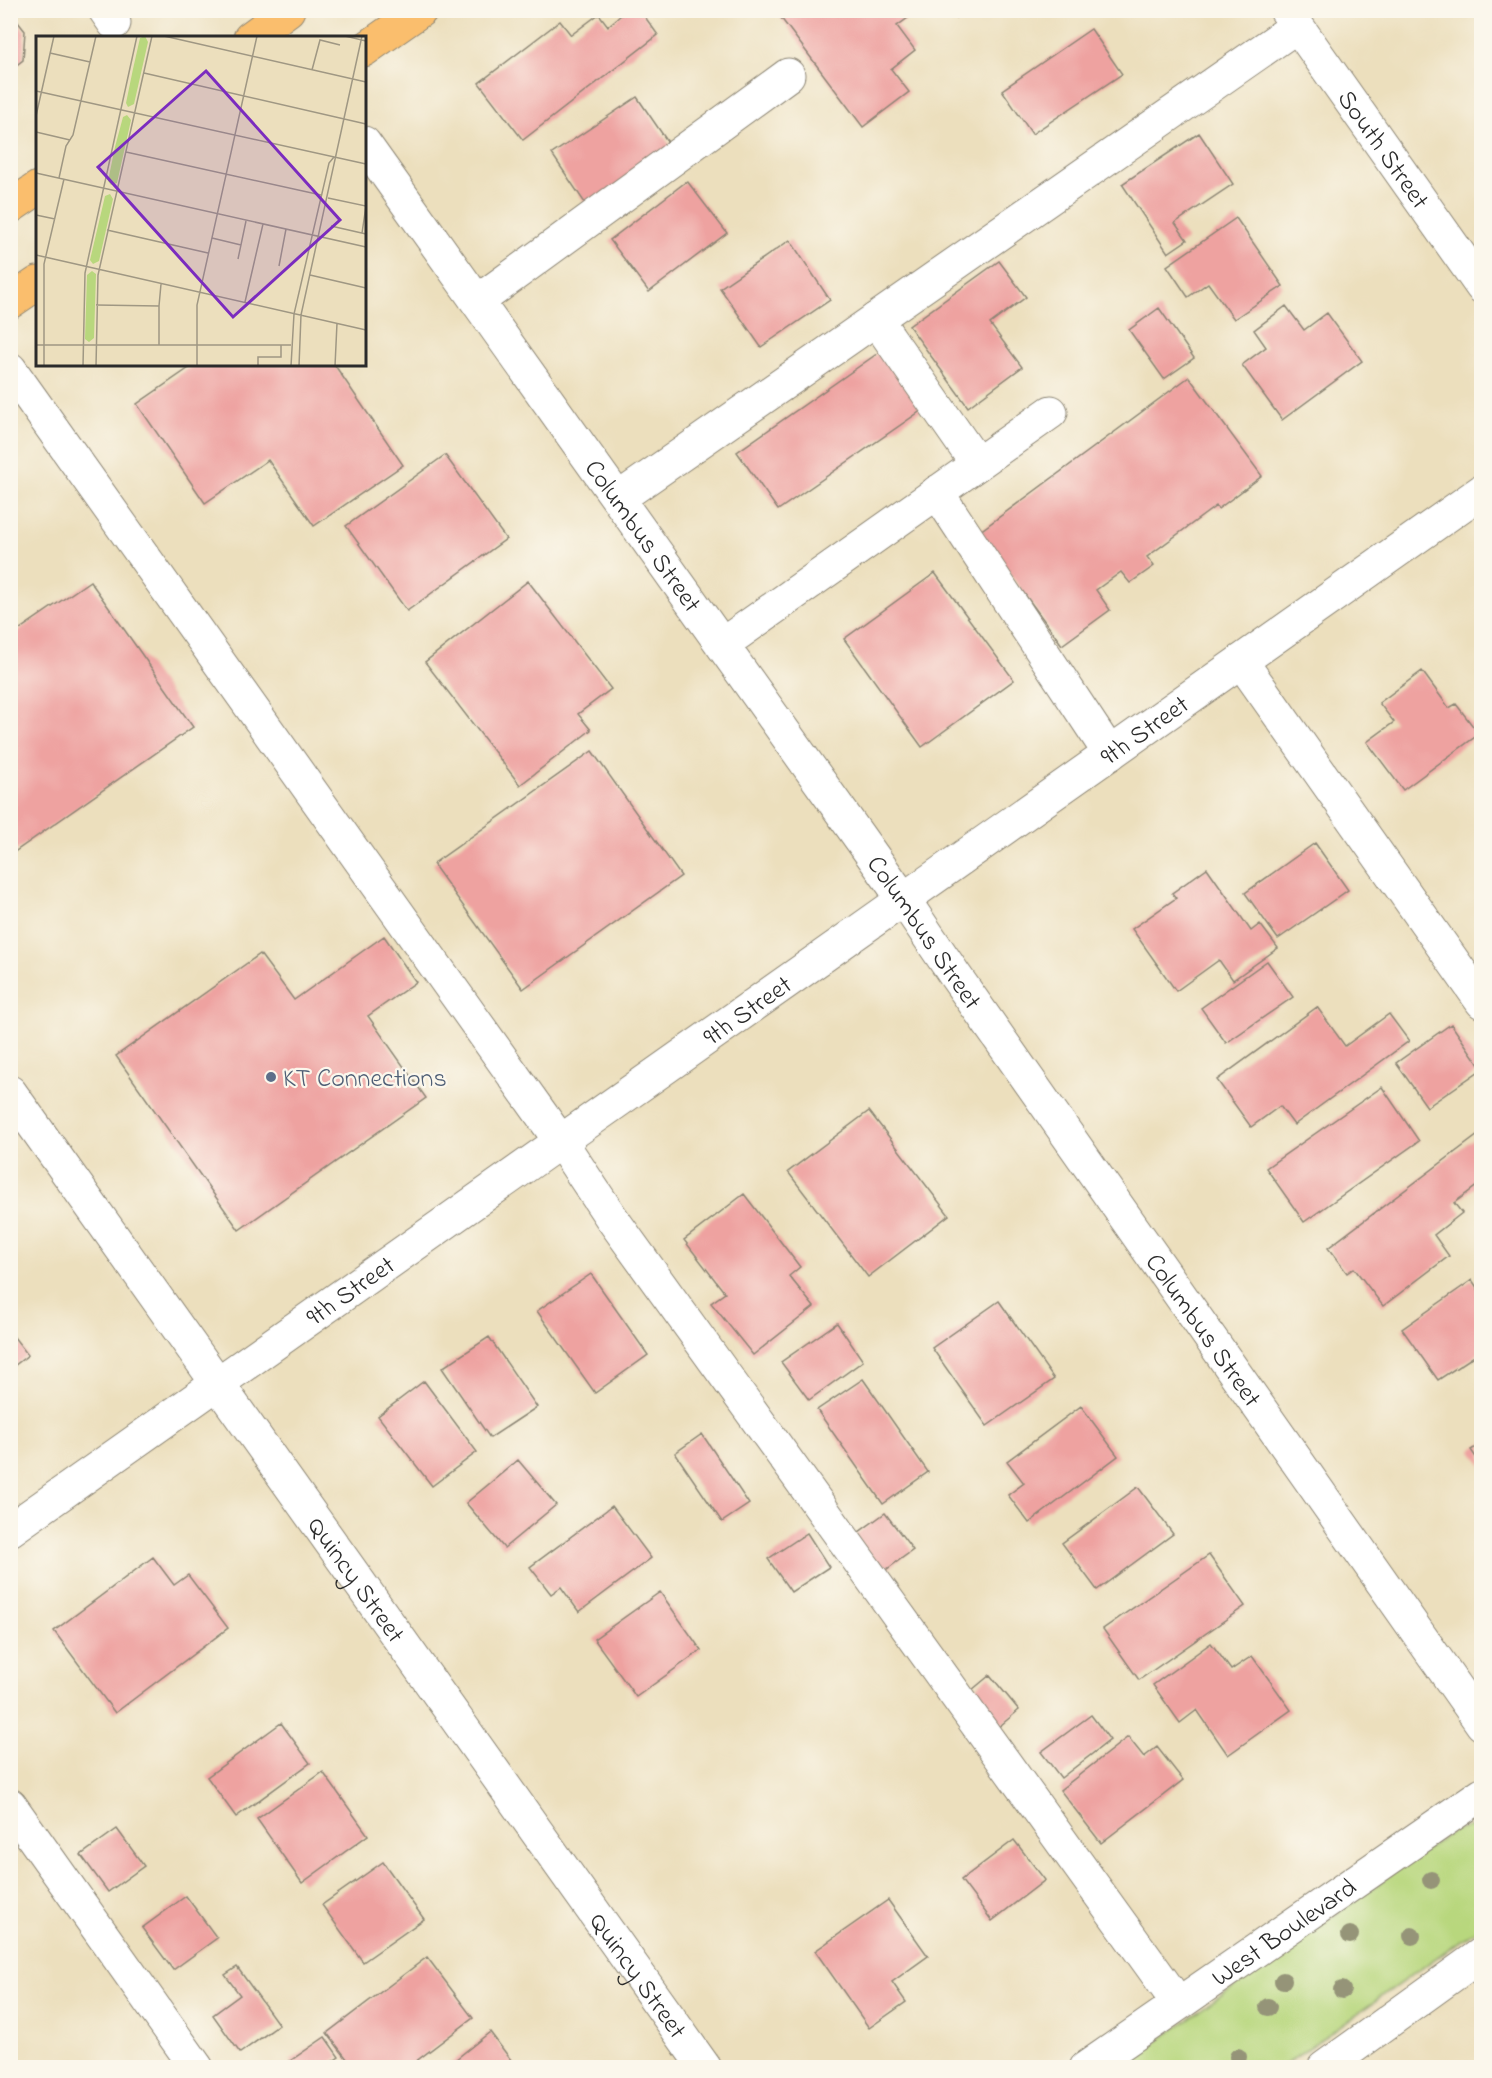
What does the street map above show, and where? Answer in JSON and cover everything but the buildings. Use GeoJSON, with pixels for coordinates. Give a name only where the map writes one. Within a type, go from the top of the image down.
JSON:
{"type":"FeatureCollection","features":[{"type":"Feature","properties":{"kind":"highway"},"geometry":{"type":"LineString","coordinates":[[366,49],[421,10]]}},
{"type":"Feature","properties":{"kind":"highway"},"geometry":{"type":"LineString","coordinates":[[10,207],[36,189]]}},
{"type":"Feature","properties":{"kind":"highway"},"geometry":{"type":"LineString","coordinates":[[10,302],[36,283]]}},
{"type":"Feature","properties":{"kind":"street","name":"South Street"},"geometry":{"type":"LineString","coordinates":[[1292,18],[1482,287]]}},
{"type":"Feature","properties":{"kind":"street"},"geometry":{"type":"LineString","coordinates":[[619,498],[876,319],[1292,18]]}},
{"type":"Feature","properties":{"kind":"street"},"geometry":{"type":"LineString","coordinates":[[478,301],[788,75]]}},
{"type":"Feature","properties":{"kind":"street","name":"Columbus Street"},"geometry":{"type":"LineString","coordinates":[[366,146],[723,644],[1482,1724]]}},
{"type":"Feature","properties":{"kind":"street"},"geometry":{"type":"LineString","coordinates":[[876,319],[977,464]]}},
{"type":"Feature","properties":{"kind":"street"},"geometry":{"type":"LineString","coordinates":[[10,369],[561,1142],[611,1217],[1178,2003]]}},
{"type":"Feature","properties":{"kind":"street"},"geometry":{"type":"LineString","coordinates":[[723,644],[1051,412]]}},
{"type":"Feature","properties":{"kind":"street","name":"9th Street"},"geometry":{"type":"LineString","coordinates":[[10,1530],[1482,491]]}},
{"type":"Feature","properties":{"kind":"street"},"geometry":{"type":"LineString","coordinates":[[937,492],[1110,754]]}},
{"type":"Feature","properties":{"kind":"street"},"geometry":{"type":"LineString","coordinates":[[1241,661],[1482,1002]]}},
{"type":"Feature","properties":{"kind":"street","name":"Quincy Street"},"geometry":{"type":"LineString","coordinates":[[10,1092],[705,2067]]}},
{"type":"Feature","properties":{"kind":"street","name":"West Boulevard"},"geometry":{"type":"LineString","coordinates":[[1086,2067],[1482,1794]]}},
{"type":"Feature","properties":{"kind":"street"},"geometry":{"type":"LineString","coordinates":[[10,1805],[197,2067]]}},
{"type":"Feature","properties":{"kind":"street"},"geometry":{"type":"LineString","coordinates":[[1324,2067],[1482,1954]]}},
{"type":"Feature","properties":{"kind":"green space"},"geometry":{"type":"Polygon","coordinates":[[[1481,1826],[1481,1926],[1282,2067],[1120,2068],[1454,1830],[1481,1826]]]}},
{"type":"Feature","properties":{"kind":"place","name":"KT Connections"},"geometry":{"type":"Point","coordinates":[271,1077]}}]}
